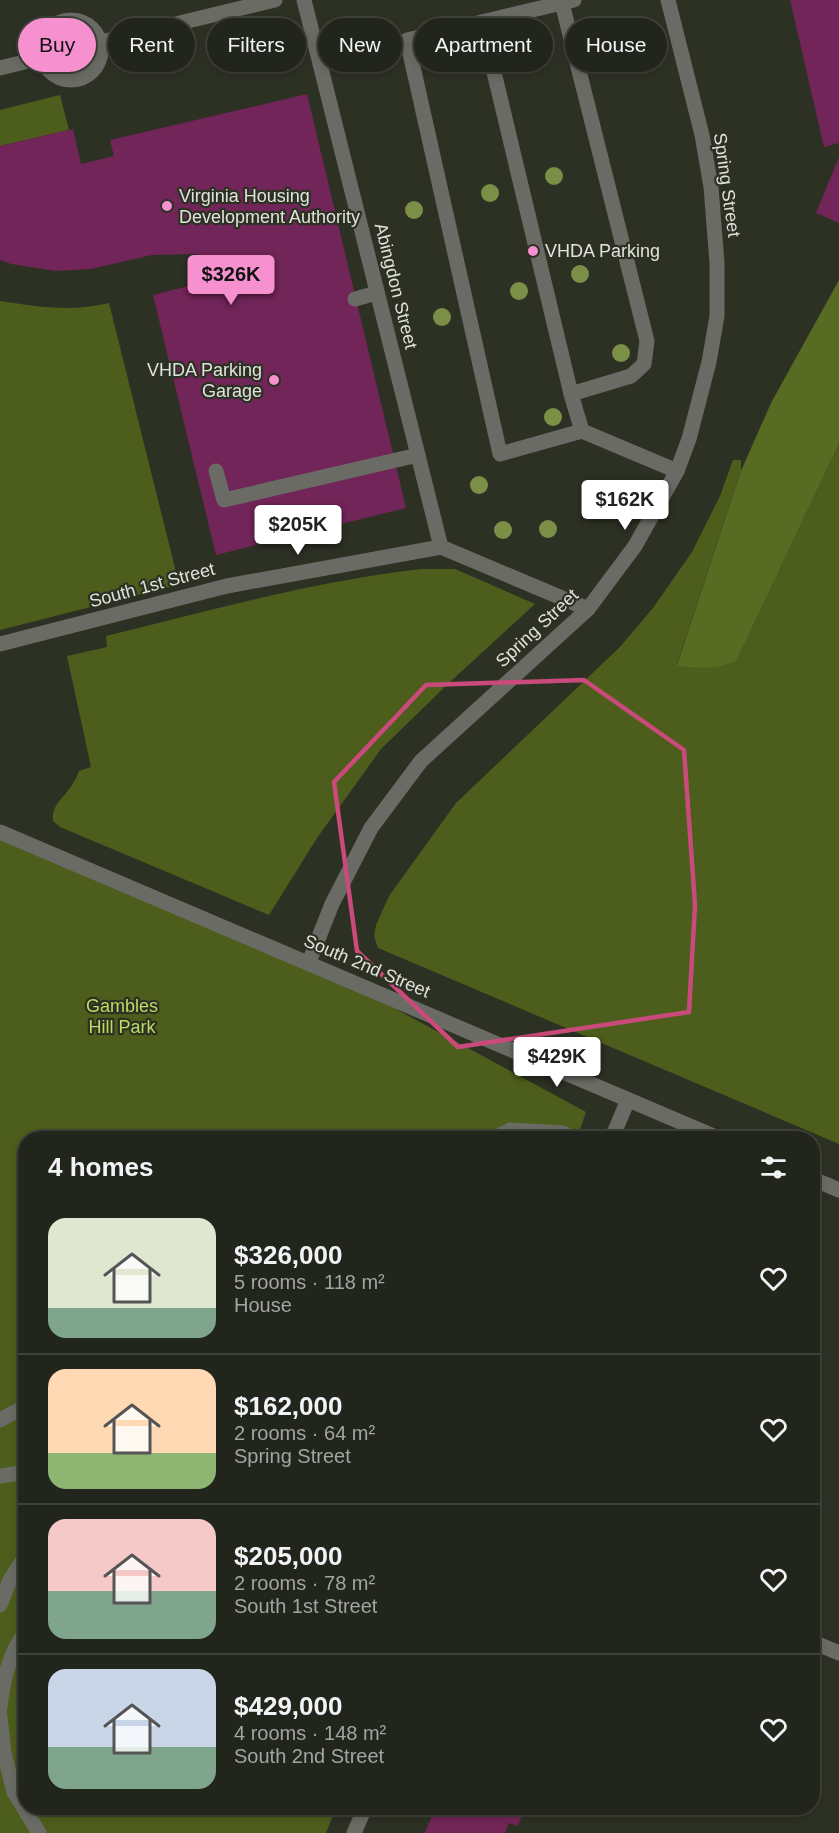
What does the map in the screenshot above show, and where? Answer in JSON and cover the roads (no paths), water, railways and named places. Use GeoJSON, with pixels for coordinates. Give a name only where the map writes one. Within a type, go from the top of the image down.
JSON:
{"type":"FeatureCollection","features":[{"type":"Feature","properties":{"kind":"street"},"geometry":{"type":"LineString","coordinates":[[100,42],[275,0]]}},
{"type":"Feature","properties":{"kind":"street","name":"Abingdon Street"},"geometry":{"type":"LineString","coordinates":[[304,0],[441,547]]}},
{"type":"Feature","properties":{"kind":"street","name":"Spring Street"},"geometry":{"type":"LineString","coordinates":[[309,963],[332,904],[371,828],[421,761],[588,609],[635,546],[677,471],[709,362],[717,316],[717,263],[711,187],[702,135],[668,0]]}},
{"type":"Feature","properties":{"kind":"street"},"geometry":{"type":"LineString","coordinates":[[499,18],[568,2],[647,341],[644,364],[631,376],[571,394]]}},
{"type":"Feature","properties":{"kind":"street"},"geometry":{"type":"LineString","coordinates":[[96,34],[102,54],[96,68]]}},
{"type":"Feature","properties":{"kind":"street"},"geometry":{"type":"LineString","coordinates":[[414,38],[407,40],[414,71]]}},
{"type":"Feature","properties":{"kind":"street"},"geometry":{"type":"LineString","coordinates":[[0,69],[18,64]]}},
{"type":"Feature","properties":{"kind":"street"},"geometry":{"type":"LineString","coordinates":[[50,72],[67,81],[79,80],[93,72]]}},
{"type":"Feature","properties":{"kind":"street"},"geometry":{"type":"LineString","coordinates":[[414,72],[500,454],[582,431],[677,471]]}},
{"type":"Feature","properties":{"kind":"street"},"geometry":{"type":"LineString","coordinates":[[494,72],[571,394],[582,431]]}},
{"type":"Feature","properties":{"kind":"street"},"geometry":{"type":"LineString","coordinates":[[355,299],[377,293]]}},
{"type":"Feature","properties":{"kind":"street"},"geometry":{"type":"LineString","coordinates":[[216,471],[224,500],[418,456]]}},
{"type":"Feature","properties":{"kind":"street"},"geometry":{"type":"LineString","coordinates":[[441,547],[588,609]]}},
{"type":"Feature","properties":{"kind":"street","name":"South 1st Street"},"geometry":{"type":"LineString","coordinates":[[0,644],[227,586],[441,547]]}},
{"type":"Feature","properties":{"kind":"street","name":"South 2nd Street"},"geometry":{"type":"LineString","coordinates":[[0,832],[701,1131]]}},
{"type":"Feature","properties":{"kind":"street"},"geometry":{"type":"LineString","coordinates":[[615,1131],[628,1100]]}},
{"type":"Feature","properties":{"kind":"street"},"geometry":{"type":"LineString","coordinates":[[508,1131],[527,1131]]}},
{"type":"Feature","properties":{"kind":"street"},"geometry":{"type":"LineString","coordinates":[[820,1182],[839,1190]]}},
{"type":"Feature","properties":{"kind":"street"},"geometry":{"type":"LineString","coordinates":[[0,1420],[18,1410]]}},
{"type":"Feature","properties":{"kind":"street"},"geometry":{"type":"LineString","coordinates":[[0,1476],[18,1473]]}},
{"type":"Feature","properties":{"kind":"street"},"geometry":{"type":"LineString","coordinates":[[0,1605],[10,1580],[18,1568]]}},
{"type":"Feature","properties":{"kind":"street"},"geometry":{"type":"LineString","coordinates":[[0,1708],[6,1652],[18,1641]]}},
{"type":"Feature","properties":{"kind":"street"},"geometry":{"type":"LineString","coordinates":[[820,1645],[839,1653]]}},
{"type":"Feature","properties":{"kind":"street"},"geometry":{"type":"LineString","coordinates":[[0,1716],[4,1753],[18,1797]]}},
{"type":"Feature","properties":{"kind":"street"},"geometry":{"type":"LineString","coordinates":[[28,1815],[39,1833]]}},
{"type":"Feature","properties":{"kind":"street"},"geometry":{"type":"LineString","coordinates":[[354,1833],[362,1815]]}},
{"type":"Feature","properties":{"kind":"place","name":"Virginia Housing Development Authority"},"geometry":{"type":"Point","coordinates":[167,206]}},
{"type":"Feature","properties":{"kind":"place","name":"VHDA Parking"},"geometry":{"type":"Point","coordinates":[533,251]}},
{"type":"Feature","properties":{"kind":"place","name":"VHDA Parking Garage"},"geometry":{"type":"Point","coordinates":[274,380]}},
{"type":"Feature","properties":{"kind":"park label","name":"Gambles Hill Park"},"geometry":{"type":"Point","coordinates":[122,1016]}}]}
